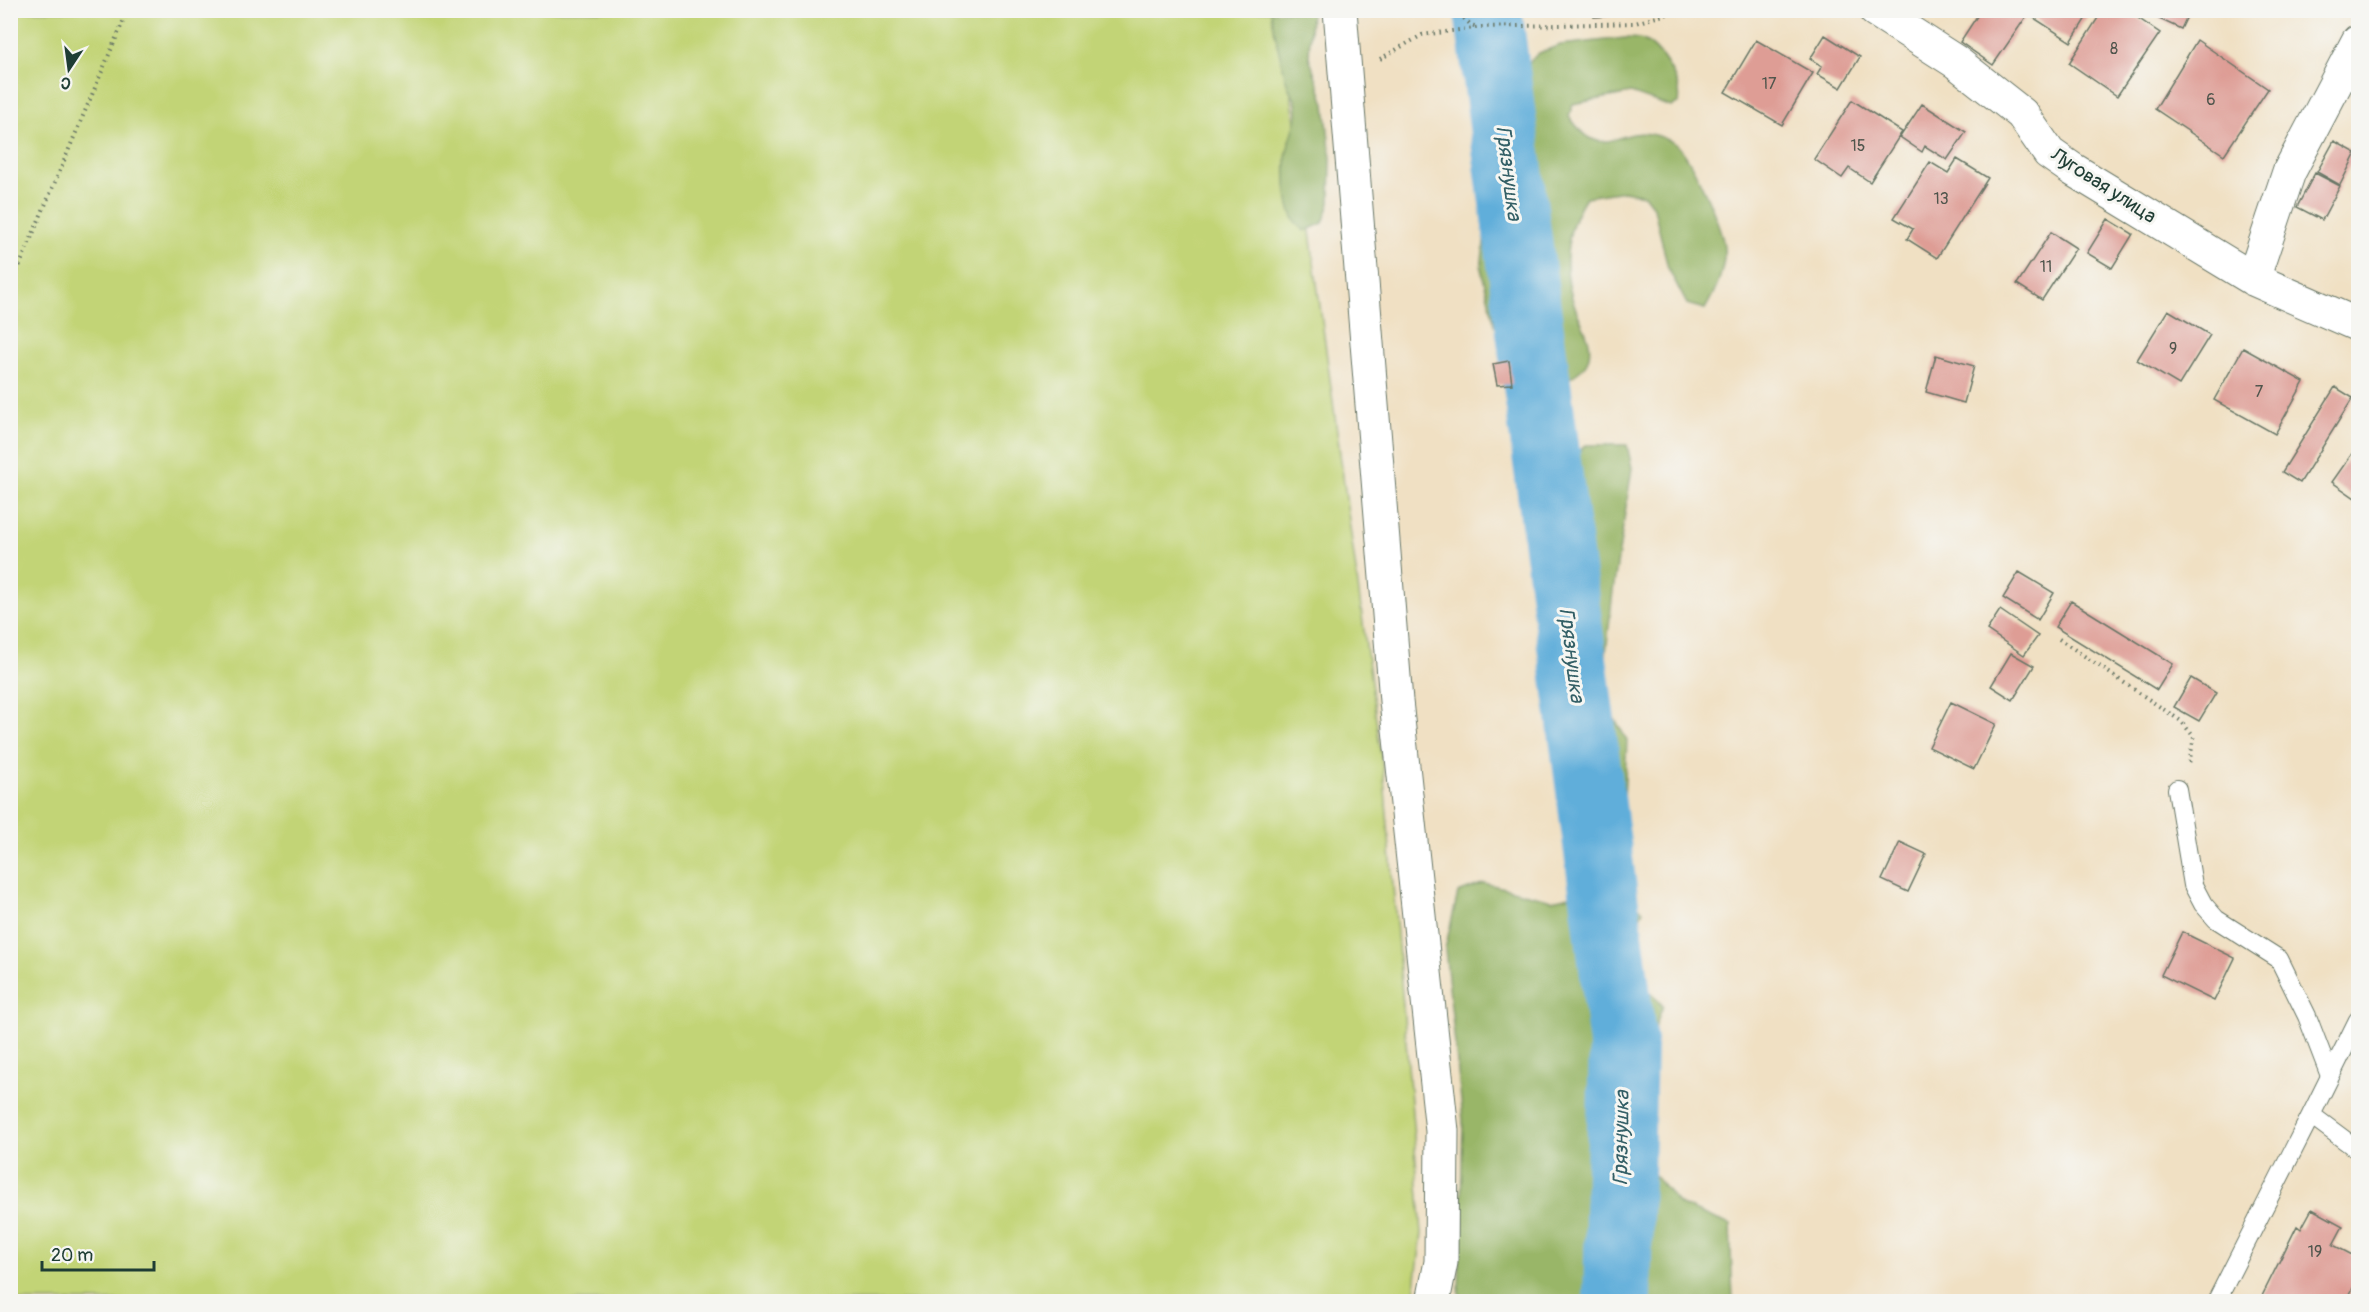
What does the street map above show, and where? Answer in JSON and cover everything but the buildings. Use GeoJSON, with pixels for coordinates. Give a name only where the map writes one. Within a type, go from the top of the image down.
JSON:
{"type":"FeatureCollection","features":[{"type":"Feature","properties":{"kind":"street"},"geometry":{"type":"LineString","coordinates":[[1340,10],[1396,701],[1442,1131],[1441,1262],[1433,1302]]}},
{"type":"Feature","properties":{"kind":"street","name":"Луговая улица"},"geometry":{"type":"LineString","coordinates":[[1875,10],[1956,62],[2022,114],[2049,153],[2072,170],[2253,279],[2358,325]]}},
{"type":"Feature","properties":{"kind":"street"},"geometry":{"type":"LineString","coordinates":[[2253,279],[2289,172],[2358,41]]}},
{"type":"Feature","properties":{"kind":"lane"},"geometry":{"type":"LineString","coordinates":[[2177,789],[2193,885],[2202,904],[2216,919],[2279,959],[2307,1016],[2330,1076]]}},
{"type":"Feature","properties":{"kind":"lane"},"geometry":{"type":"LineString","coordinates":[[2216,1302],[2358,1020]]}},
{"type":"Feature","properties":{"kind":"lane"},"geometry":{"type":"LineString","coordinates":[[2311,1115],[2358,1149]]}},
{"type":"Feature","properties":{"kind":"path"},"geometry":{"type":"LineString","coordinates":[[10,288],[128,10]]}},
{"type":"Feature","properties":{"kind":"path"},"geometry":{"type":"LineString","coordinates":[[1455,10],[1471,25],[1482,27]]}},
{"type":"Feature","properties":{"kind":"path"},"geometry":{"type":"LineString","coordinates":[[1345,71],[1389,56],[1422,35],[1482,27],[1635,22],[1682,10]]}},
{"type":"Feature","properties":{"kind":"path"},"geometry":{"type":"LineString","coordinates":[[2059,639],[2181,721],[2194,738],[2192,757],[2177,789]]}},
{"type":"Feature","properties":{"kind":"green space"},"geometry":{"type":"Polygon","coordinates":[[[10,11],[1280,11],[1384,778],[1422,1233],[1413,1301],[11,1301],[10,11]]]}},
{"type":"Feature","properties":{"kind":"green space"},"geometry":{"type":"Polygon","coordinates":[[[1271,11],[1311,11],[1309,57],[1325,104],[1331,159],[1330,203],[1323,223],[1305,231],[1293,218],[1288,199],[1286,159],[1297,111],[1282,65],[1271,11]]]}},
{"type":"Feature","properties":{"kind":"green space"},"geometry":{"type":"Polygon","coordinates":[[[1625,38],[1643,40],[1663,58],[1678,86],[1679,102],[1671,107],[1631,93],[1573,104],[1569,116],[1591,139],[1610,140],[1642,133],[1676,144],[1698,177],[1718,225],[1724,248],[1722,272],[1705,309],[1687,304],[1668,268],[1654,208],[1644,195],[1624,191],[1586,197],[1569,238],[1567,268],[1572,298],[1589,344],[1589,357],[1581,370],[1560,384],[1520,380],[1495,325],[1481,269],[1485,235],[1481,116],[1488,99],[1539,53],[1560,45],[1625,38]]]}},
{"type":"Feature","properties":{"kind":"green space"},"geometry":{"type":"Polygon","coordinates":[[[1585,445],[1627,445],[1632,468],[1613,591],[1601,696],[1627,740],[1619,893],[1643,910],[1630,938],[1640,981],[1663,1006],[1655,1027],[1629,1040],[1629,1123],[1639,1158],[1679,1204],[1730,1225],[1733,1301],[1466,1302],[1459,1293],[1463,1120],[1445,949],[1458,893],[1484,883],[1552,900],[1574,895],[1579,873],[1571,760],[1553,716],[1535,569],[1539,545],[1571,523],[1583,490],[1566,469],[1585,445]]]}},
{"type":"Feature","properties":{"kind":"waterway","name":"Грязнушка"},"geometry":{"type":"LineString","coordinates":[[1488,10],[1623,1043],[1617,1302]]}}]}
